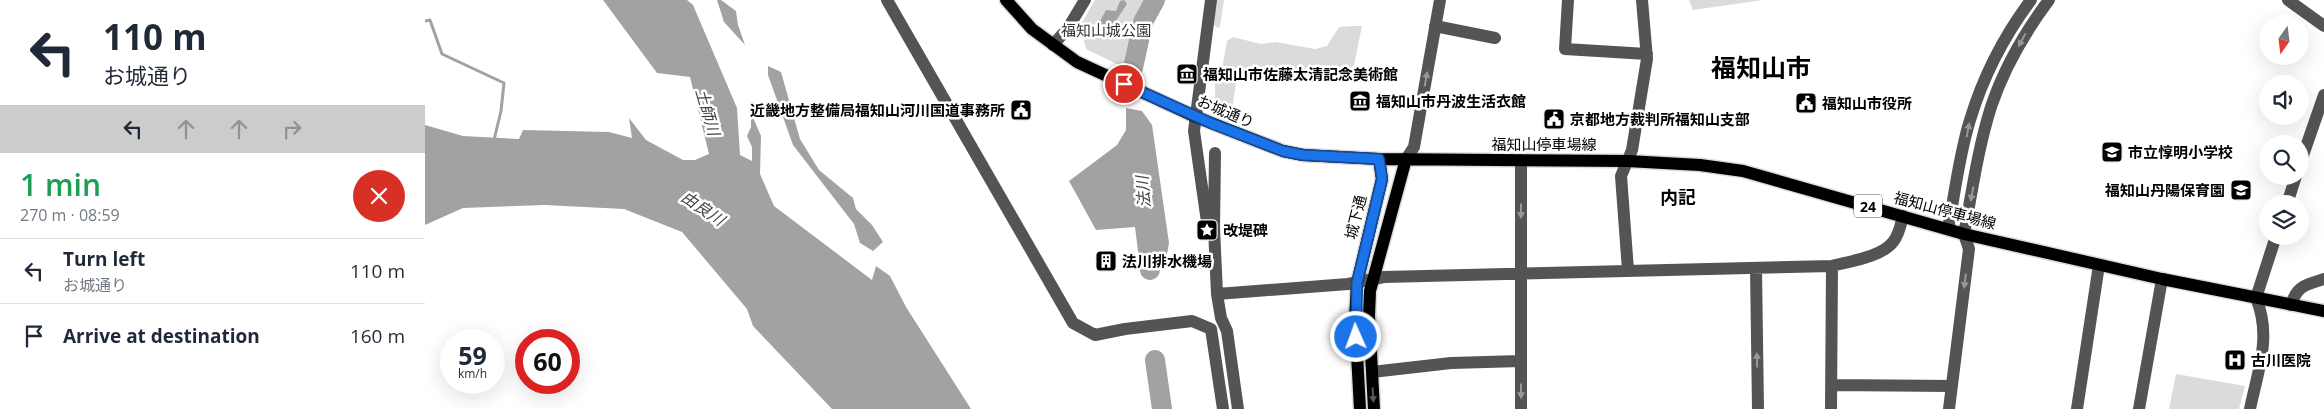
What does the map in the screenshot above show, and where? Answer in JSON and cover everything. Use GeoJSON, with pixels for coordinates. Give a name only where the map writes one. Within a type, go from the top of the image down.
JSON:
{"type":"FeatureCollection","features":[{"type":"Feature","properties":{"kind":"main road","name":"お城通り"},"geometry":{"type":"LineString","coordinates":[[1005,0],[1032,28],[1077,62],[1196,117],[1283,151],[1303,155],[1406,159]]}},
{"type":"Feature","properties":{"kind":"main road","name":"城下通"},"geometry":{"type":"LineString","coordinates":[[1360,409],[1355,318],[1357,283],[1382,179],[1379,159]]}},
{"type":"Feature","properties":{"kind":"main road","name":"福知山停車場線"},"geometry":{"type":"LineString","coordinates":[[1406,159],[1521,162],[1627,161],[1700,165],[1743,171],[1964,234],[2162,279],[2324,311]]}},
{"type":"Feature","properties":{"kind":"main road"},"geometry":{"type":"LineString","coordinates":[[1374,409],[1369,316],[1370,291],[1406,159]]}},
{"type":"Feature","properties":{"kind":"main road","name":"城下通"},"geometry":{"type":"LineString","coordinates":[[1357,283],[1371,254],[1393,179],[1406,159]]}},
{"type":"Feature","properties":{"kind":"street"},"geometry":{"type":"LineString","coordinates":[[887,0],[1073,323],[1095,335],[1125,329],[1192,321],[1211,330]]}},
{"type":"Feature","properties":{"kind":"street"},"geometry":{"type":"LineString","coordinates":[[1053,45],[1068,28],[1085,0]]}},
{"type":"Feature","properties":{"kind":"street"},"geometry":{"type":"LineString","coordinates":[[1211,0],[1194,131],[1207,222],[1214,228]]}},
{"type":"Feature","properties":{"kind":"street"},"geometry":{"type":"LineString","coordinates":[[1406,159],[1414,147],[1440,0]]}},
{"type":"Feature","properties":{"kind":"street"},"geometry":{"type":"LineString","coordinates":[[1568,0],[1565,49],[1647,54]]}},
{"type":"Feature","properties":{"kind":"street"},"geometry":{"type":"LineString","coordinates":[[1628,270],[1621,176],[1633,146],[1647,54],[1642,0]]}},
{"type":"Feature","properties":{"kind":"street"},"geometry":{"type":"LineString","coordinates":[[1948,229],[1970,121],[1981,88],[2001,47],[2031,0]]}},
{"type":"Feature","properties":{"kind":"street"},"geometry":{"type":"LineString","coordinates":[[1949,409],[1969,249],[1964,234],[1983,137],[1991,106],[2009,64],[2028,28],[2049,0]]}},
{"type":"Feature","properties":{"kind":"street"},"geometry":{"type":"LineString","coordinates":[[2288,0],[2324,26]]}},
{"type":"Feature","properties":{"kind":"street"},"geometry":{"type":"LineString","coordinates":[[1435,26],[1495,38]]}},
{"type":"Feature","properties":{"kind":"street"},"geometry":{"type":"LineString","coordinates":[[2309,138],[2324,95]]}},
{"type":"Feature","properties":{"kind":"street"},"geometry":{"type":"LineString","coordinates":[[1215,153],[1214,228],[1217,294],[1221,318],[1227,331],[1238,409]]}},
{"type":"Feature","properties":{"kind":"street"},"geometry":{"type":"LineString","coordinates":[[1521,162],[1521,409]]}},
{"type":"Feature","properties":{"kind":"street"},"geometry":{"type":"LineString","coordinates":[[1217,294],[1357,283],[1374,279],[1521,273],[1832,266],[1856,260],[1889,246],[1895,241],[1903,216]]}},
{"type":"Feature","properties":{"kind":"street"},"geometry":{"type":"LineString","coordinates":[[2249,409],[2265,337],[2262,312],[2256,298],[2273,245]]}},
{"type":"Feature","properties":{"kind":"street"},"geometry":{"type":"LineString","coordinates":[[2077,409],[2099,264]]}},
{"type":"Feature","properties":{"kind":"street"},"geometry":{"type":"LineString","coordinates":[[1831,409],[1832,266]]}},
{"type":"Feature","properties":{"kind":"street"},"geometry":{"type":"LineString","coordinates":[[1756,268],[1758,409]]}},
{"type":"Feature","properties":{"kind":"street"},"geometry":{"type":"LineString","coordinates":[[2139,409],[2162,279]]}},
{"type":"Feature","properties":{"kind":"street"},"geometry":{"type":"LineString","coordinates":[[2291,305],[2295,291],[2305,285],[2324,279]]}},
{"type":"Feature","properties":{"kind":"street"},"geometry":{"type":"LineString","coordinates":[[1221,318],[1211,330],[1223,409]]}},
{"type":"Feature","properties":{"kind":"street"},"geometry":{"type":"LineString","coordinates":[[1372,372],[1451,363],[1521,361]]}},
{"type":"Feature","properties":{"kind":"street"},"geometry":{"type":"LineString","coordinates":[[1831,385],[1952,386]]}},
{"type":"Feature","properties":{"kind":"green space","name":"福知山城公園"},"geometry":{"type":"Polygon","coordinates":[[[1095,0],[1147,0],[1132,30],[1123,67],[1086,49],[1080,26],[1095,0]]]}},
{"type":"Feature","properties":{"kind":"green space"},"geometry":{"type":"Polygon","coordinates":[[[1216,0],[1224,0],[1220,26],[1218,28],[1214,25],[1216,0]]]}},
{"type":"Feature","properties":{"kind":"green space"},"geometry":{"type":"Polygon","coordinates":[[[1689,0],[1763,0],[1693,10],[1689,0]]]}},
{"type":"Feature","properties":{"kind":"green space"},"geometry":{"type":"Polygon","coordinates":[[[1362,26],[1354,65],[1345,75],[1273,70],[1247,73],[1222,69],[1227,41],[1233,37],[1261,44],[1276,42],[1315,49],[1327,46],[1339,27],[1362,26]]]}},
{"type":"Feature","properties":{"kind":"green space"},"geometry":{"type":"Polygon","coordinates":[[[1217,73],[1237,77],[1232,110],[1215,103],[1217,73]]]}},
{"type":"Feature","properties":{"kind":"green space"},"geometry":{"type":"Polygon","coordinates":[[[2176,374],[2245,386],[2239,409],[2169,409],[2176,374]]]}},
{"type":"Feature","properties":{"kind":"water"},"geometry":{"type":"Polygon","coordinates":[[[603,0],[687,0],[693,5],[737,108],[740,155],[752,161],[752,147],[747,136],[751,127],[751,113],[761,136],[760,174],[774,206],[872,280],[876,266],[890,276],[906,307],[971,409],[832,409],[753,326],[747,309],[682,232],[624,209],[545,205],[463,208],[425,225],[425,125],[463,136],[519,139],[523,130],[609,132],[632,138],[629,118],[646,140],[683,160],[695,160],[709,154],[690,77],[657,73],[603,0]]]}},
{"type":"Feature","properties":{"kind":"water"},"geometry":{"type":"Polygon","coordinates":[[[717,0],[721,0],[736,11],[738,25],[745,45],[724,22],[717,0]]]}},
{"type":"Feature","properties":{"kind":"water"},"geometry":{"type":"Polygon","coordinates":[[[1124,0],[1127,4],[1117,19],[1114,36],[1106,37],[1099,31],[1098,25],[1106,10],[1116,11],[1120,1],[1124,0]]]}},
{"type":"Feature","properties":{"kind":"water"},"geometry":{"type":"Polygon","coordinates":[[[768,66],[781,72],[800,139],[819,170],[853,198],[856,209],[872,225],[883,242],[873,251],[860,243],[854,224],[793,145],[768,75],[768,66]]]}},
{"type":"Feature","properties":{"kind":"water"},"geometry":{"type":"Polygon","coordinates":[[[1126,108],[1142,111],[1152,125],[1169,243],[1167,254],[1160,265],[1140,267],[1135,227],[1096,230],[1069,181],[1117,145],[1126,130],[1126,108]]]}},
{"type":"Feature","properties":{"kind":"waterway","name":"法川"},"geometry":{"type":"LineString","coordinates":[[1133,68],[1143,22],[1155,0]]}},
{"type":"Feature","properties":{"kind":"waterway"},"geometry":{"type":"LineString","coordinates":[[425,21],[430,20],[442,54],[504,83],[501,111],[494,140]]}},
{"type":"Feature","properties":{"kind":"waterway","name":"法川"},"geometry":{"type":"LineString","coordinates":[[1148,239],[1150,270]]}},
{"type":"Feature","properties":{"kind":"waterway","name":"法川"},"geometry":{"type":"LineString","coordinates":[[1155,360],[1162,409]]}},
{"type":"Feature","properties":{"kind":"place","name":"福知山市佐藤太清記念美術館"},"geometry":{"type":"Point","coordinates":[1187,74]}},
{"type":"Feature","properties":{"kind":"place","name":"福知山市丹波生活衣館"},"geometry":{"type":"Point","coordinates":[1360,101]}},
{"type":"Feature","properties":{"kind":"place","name":"福知山市役所"},"geometry":{"type":"Point","coordinates":[1806,103]}},
{"type":"Feature","properties":{"kind":"place","name":"近畿地方整備局福知山河川国道事務所"},"geometry":{"type":"Point","coordinates":[1021,110]}},
{"type":"Feature","properties":{"kind":"place","name":"京都地方裁判所福知山支部"},"geometry":{"type":"Point","coordinates":[1554,119]}},
{"type":"Feature","properties":{"kind":"place","name":"市立惇明小学校"},"geometry":{"type":"Point","coordinates":[2112,152]}},
{"type":"Feature","properties":{"kind":"place","name":"福知山丹陽保育園"},"geometry":{"type":"Point","coordinates":[2241,190]}},
{"type":"Feature","properties":{"kind":"place","name":"改堤碑"},"geometry":{"type":"Point","coordinates":[1207,230]}},
{"type":"Feature","properties":{"kind":"place","name":"法川排水機場"},"geometry":{"type":"Point","coordinates":[1106,261]}},
{"type":"Feature","properties":{"kind":"place","name":"古川医院"},"geometry":{"type":"Point","coordinates":[2235,360]}},
{"type":"Feature","properties":{"kind":"district","name":"福知山市"},"geometry":{"type":"Point","coordinates":[1761,67]}},
{"type":"Feature","properties":{"kind":"district","name":"内記"},"geometry":{"type":"Point","coordinates":[1678,197]}},
{"type":"Feature","properties":{"kind":"route"},"geometry":{"type":"LineString","coordinates":[[1124,84],[1213,124],[1283,151],[1303,155],[1379,159],[1382,179],[1357,283],[1356,337]]}},
{"type":"Feature","properties":{"kind":"water label","name":"土師川"},"geometry":{"type":"Point","coordinates":[708,112]}},
{"type":"Feature","properties":{"kind":"water label","name":"由良川"},"geometry":{"type":"Point","coordinates":[703,208]}}]}
